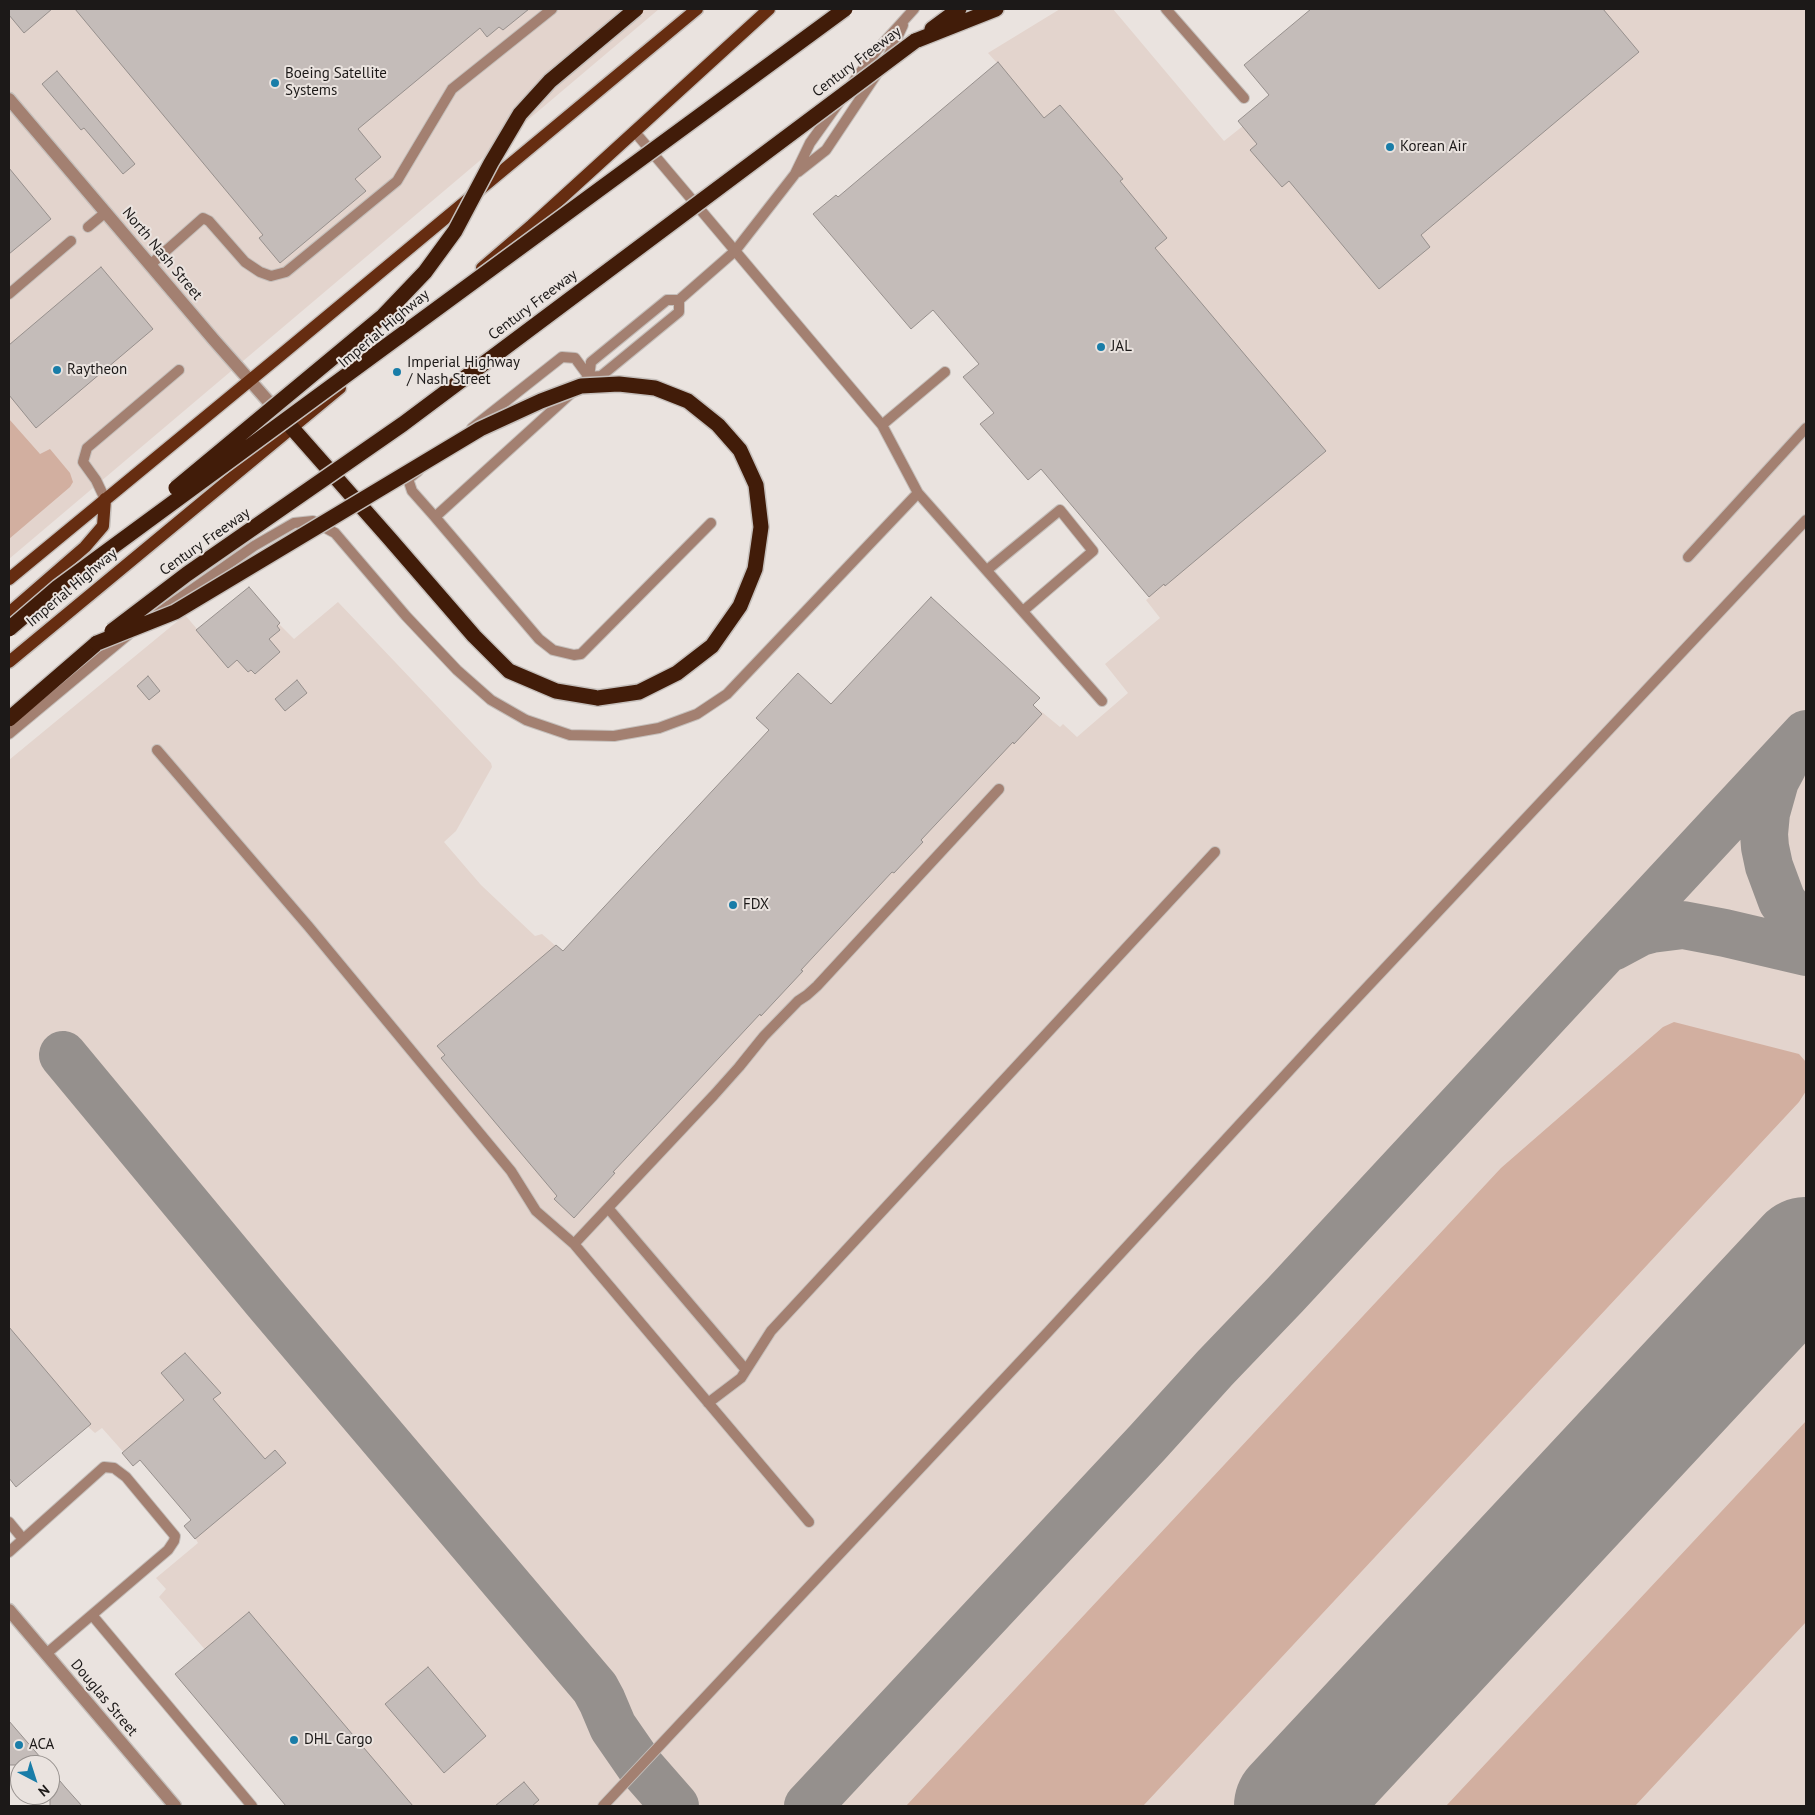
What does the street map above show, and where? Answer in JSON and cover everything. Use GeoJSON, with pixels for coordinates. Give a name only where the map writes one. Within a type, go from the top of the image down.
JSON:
{"type":"FeatureCollection","features":[{"type":"Feature","properties":{"kind":"highway"},"geometry":{"type":"LineString","coordinates":[[9,629],[58,586],[383,316],[425,272],[456,231],[491,163],[520,114],[550,81],[636,9]]}},
{"type":"Feature","properties":{"kind":"highway"},"geometry":{"type":"LineString","coordinates":[[58,586],[845,9]]}},
{"type":"Feature","properties":{"kind":"highway","name":"Century Freeway"},"geometry":{"type":"LineString","coordinates":[[9,719],[97,643],[187,574],[403,424],[959,9]]}},
{"type":"Feature","properties":{"kind":"highway"},"geometry":{"type":"LineString","coordinates":[[915,42],[996,9]]}},
{"type":"Feature","properties":{"kind":"highway"},"geometry":{"type":"LineString","coordinates":[[97,643],[174,612],[480,429],[541,400],[581,386],[619,384],[655,388],[688,402],[718,425],[740,450],[756,485],[761,527],[756,569],[740,606],[712,646],[677,672],[638,692],[598,698],[556,691],[509,671],[474,636],[390,539],[292,428]]}},
{"type":"Feature","properties":{"kind":"main road"},"geometry":{"type":"LineString","coordinates":[[9,578],[697,9]]}},
{"type":"Feature","properties":{"kind":"main road","name":"Imperial Highway"},"geometry":{"type":"LineString","coordinates":[[9,662],[292,428],[532,225],[770,9]]}},
{"type":"Feature","properties":{"kind":"main road"},"geometry":{"type":"LineString","coordinates":[[9,613],[85,547],[103,526],[105,498]]}},
{"type":"Feature","properties":{"kind":"street","name":"North Nash Street"},"geometry":{"type":"LineString","coordinates":[[9,99],[292,428]]}},
{"type":"Feature","properties":{"kind":"street","name":"Douglas Street"},"geometry":{"type":"LineString","coordinates":[[9,1610],[175,1806]]}},
{"type":"Feature","properties":{"kind":"lane"},"geometry":{"type":"LineString","coordinates":[[151,264],[203,218],[209,222],[245,262],[260,272],[272,276],[286,272],[397,181],[452,89],[552,9]]}},
{"type":"Feature","properties":{"kind":"lane"},"geometry":{"type":"LineString","coordinates":[[1166,9],[1244,98]]}},
{"type":"Feature","properties":{"kind":"lane"},"geometry":{"type":"LineString","coordinates":[[590,377],[592,362],[667,300],[678,300],[735,251],[795,174],[810,143],[877,50],[911,12]]}},
{"type":"Feature","properties":{"kind":"lane"},"geometry":{"type":"LineString","coordinates":[[795,174],[826,150],[892,51],[911,12]]}},
{"type":"Feature","properties":{"kind":"lane"},"geometry":{"type":"LineString","coordinates":[[634,131],[882,425],[918,493],[1102,701]]}},
{"type":"Feature","properties":{"kind":"lane"},"geometry":{"type":"LineString","coordinates":[[88,227],[106,212]]}},
{"type":"Feature","properties":{"kind":"lane"},"geometry":{"type":"LineString","coordinates":[[9,294],[71,241]]}},
{"type":"Feature","properties":{"kind":"lane"},"geometry":{"type":"LineString","coordinates":[[435,517],[590,377],[601,376],[679,312],[678,300]]}},
{"type":"Feature","properties":{"kind":"lane"},"geometry":{"type":"LineString","coordinates":[[590,377],[575,358],[562,357],[408,479],[412,491],[539,639],[553,650],[574,655],[581,654],[711,523]]}},
{"type":"Feature","properties":{"kind":"lane"},"geometry":{"type":"LineString","coordinates":[[105,498],[96,480],[83,462],[87,448],[178,370]]}},
{"type":"Feature","properties":{"kind":"lane"},"geometry":{"type":"LineString","coordinates":[[882,425],[945,372]]}},
{"type":"Feature","properties":{"kind":"lane"},"geometry":{"type":"LineString","coordinates":[[1688,557],[1806,428]]}},
{"type":"Feature","properties":{"kind":"lane"},"geometry":{"type":"LineString","coordinates":[[9,734],[117,643],[177,599],[254,546],[294,523],[313,521],[335,533],[406,616],[457,670],[491,700],[526,720],[570,735],[614,736],[659,728],[697,714],[727,694],[918,493]]}},
{"type":"Feature","properties":{"kind":"lane"},"geometry":{"type":"LineString","coordinates":[[987,570],[1060,510],[1093,551],[1023,611]]}},
{"type":"Feature","properties":{"kind":"lane"},"geometry":{"type":"LineString","coordinates":[[603,1806],[1048,1332],[1324,1033],[1806,520]]}},
{"type":"Feature","properties":{"kind":"lane"},"geometry":{"type":"LineString","coordinates":[[157,750],[309,927],[511,1171],[536,1211],[574,1244],[809,1522]]}},
{"type":"Feature","properties":{"kind":"lane"},"geometry":{"type":"LineString","coordinates":[[574,1244],[719,1089],[764,1036],[798,1001],[817,986],[999,789]]}},
{"type":"Feature","properties":{"kind":"lane"},"geometry":{"type":"LineString","coordinates":[[708,1403],[741,1378],[771,1331],[1215,852]]}},
{"type":"Feature","properties":{"kind":"lane"},"geometry":{"type":"LineString","coordinates":[[608,1208],[746,1370]]}},
{"type":"Feature","properties":{"kind":"lane"},"geometry":{"type":"LineString","coordinates":[[9,1552],[104,1467],[114,1468],[126,1478],[175,1536],[168,1550],[46,1654]]}},
{"type":"Feature","properties":{"kind":"lane"},"geometry":{"type":"LineString","coordinates":[[9,1522],[23,1539]]}},
{"type":"Feature","properties":{"kind":"lane"},"geometry":{"type":"LineString","coordinates":[[92,1615],[252,1806]]}},
{"type":"Feature","properties":{"kind":"shaded area"},"geometry":{"type":"Polygon","coordinates":[[[9,9],[659,9],[9,559],[9,9]]]}},
{"type":"Feature","properties":{"kind":"shaded area"},"geometry":{"type":"Polygon","coordinates":[[[1060,9],[1113,9],[1224,141],[1248,122],[1309,195],[1530,9],[1806,9],[1806,1806],[342,1806],[159,1597],[166,1589],[156,1578],[198,1543],[194,1536],[202,1528],[134,1449],[126,1455],[102,1428],[95,1433],[86,1425],[18,1481],[9,1471],[9,760],[185,615],[227,664],[277,622],[294,639],[338,602],[491,763],[492,767],[456,831],[444,842],[481,885],[535,936],[542,934],[579,966],[1031,703],[1060,727],[1063,724],[1077,737],[1128,693],[1105,664],[1160,618],[1146,600],[1150,597],[1145,590],[998,64],[988,53],[1060,9]]]}},
{"type":"Feature","properties":{"kind":"shaded area"},"geometry":{"type":"Polygon","coordinates":[[[9,419],[40,454],[50,449],[70,473],[73,482],[70,487],[9,539],[9,419]]]}},
{"type":"Feature","properties":{"kind":"shaded area"},"geometry":{"type":"Polygon","coordinates":[[[1674,1022],[1799,1054],[1806,1062],[1806,1091],[1799,1102],[1143,1806],[906,1806],[1501,1168],[1663,1027],[1674,1022]]]}},
{"type":"Feature","properties":{"kind":"shaded area"},"geometry":{"type":"Polygon","coordinates":[[[1806,1421],[1806,1622],[1635,1806],[1446,1806],[1806,1421]]]}},
{"type":"Feature","properties":{"kind":"building"},"geometry":{"type":"Polygon","coordinates":[[[9,9],[52,9],[24,33],[9,15],[9,9]]]}},
{"type":"Feature","properties":{"kind":"building","name":"Boeing Satellite Systems"},"geometry":{"type":"Polygon","coordinates":[[[75,9],[529,9],[503,30],[499,27],[487,37],[480,28],[358,129],[381,157],[355,179],[366,191],[280,263],[259,238],[263,235],[75,9]]]}},
{"type":"Feature","properties":{"kind":"building","name":"Korean Air"},"geometry":{"type":"Polygon","coordinates":[[[1311,9],[1603,9],[1639,52],[1421,235],[1430,247],[1379,289],[1289,181],[1282,187],[1250,150],[1257,144],[1238,121],[1269,95],[1244,65],[1311,9]]]}},
{"type":"Feature","properties":{"kind":"building","name":"JAL"},"geometry":{"type":"Polygon","coordinates":[[[998,62],[1044,118],[1060,105],[1123,179],[1120,181],[1167,238],[1155,248],[1326,451],[1165,586],[1164,584],[1149,597],[1041,469],[1028,480],[980,424],[994,413],[963,377],[979,364],[933,310],[911,329],[813,214],[836,195],[838,197],[998,62]]]}},
{"type":"Feature","properties":{"kind":"building"},"geometry":{"type":"Polygon","coordinates":[[[57,71],[135,164],[123,174],[84,128],[81,130],[42,84],[57,71]]]}},
{"type":"Feature","properties":{"kind":"building"},"geometry":{"type":"Polygon","coordinates":[[[9,168],[51,219],[9,254],[9,168]]]}},
{"type":"Feature","properties":{"kind":"building","name":"Raytheon"},"geometry":{"type":"Polygon","coordinates":[[[101,267],[153,329],[36,428],[9,395],[9,345],[101,267]]]}},
{"type":"Feature","properties":{"kind":"building"},"geometry":{"type":"Polygon","coordinates":[[[249,587],[280,623],[277,626],[280,630],[269,639],[280,652],[255,674],[251,670],[248,672],[237,660],[228,668],[196,630],[249,587]]]}},
{"type":"Feature","properties":{"kind":"building","name":"FDX"},"geometry":{"type":"Polygon","coordinates":[[[931,597],[1040,698],[1033,705],[1042,714],[1014,744],[1013,742],[921,840],[923,842],[894,873],[892,872],[801,970],[803,971],[761,1016],[760,1014],[613,1172],[615,1173],[574,1218],[554,1199],[557,1196],[441,1058],[445,1055],[437,1046],[556,945],[563,951],[769,730],[756,718],[798,673],[831,704],[931,597]]]}},
{"type":"Feature","properties":{"kind":"building"},"geometry":{"type":"Polygon","coordinates":[[[148,676],[160,691],[149,700],[137,686],[148,676]]]}},
{"type":"Feature","properties":{"kind":"building"},"geometry":{"type":"Polygon","coordinates":[[[297,680],[307,693],[285,711],[275,699],[297,680]]]}},
{"type":"Feature","properties":{"kind":"building"},"geometry":{"type":"Polygon","coordinates":[[[9,1327],[91,1424],[16,1487],[9,1478],[9,1327]]]}},
{"type":"Feature","properties":{"kind":"building"},"geometry":{"type":"Polygon","coordinates":[[[185,1353],[221,1393],[213,1399],[265,1459],[275,1450],[286,1463],[195,1539],[184,1526],[191,1520],[140,1460],[133,1466],[122,1453],[184,1400],[161,1373],[185,1353]]]}},
{"type":"Feature","properties":{"kind":"building","name":"DHL Cargo"},"geometry":{"type":"Polygon","coordinates":[[[249,1612],[413,1806],[286,1806],[175,1674],[249,1612]]]}},
{"type":"Feature","properties":{"kind":"building"},"geometry":{"type":"Polygon","coordinates":[[[428,1667],[486,1736],[444,1773],[385,1704],[428,1667]]]}},
{"type":"Feature","properties":{"kind":"building"},"geometry":{"type":"Polygon","coordinates":[[[9,1721],[38,1755],[10,1755],[9,1765],[9,1721]]]}},
{"type":"Feature","properties":{"kind":"building"},"geometry":{"type":"Polygon","coordinates":[[[60,1781],[82,1806],[50,1806],[60,1805],[60,1781]]]}},
{"type":"Feature","properties":{"kind":"building"},"geometry":{"type":"Polygon","coordinates":[[[524,1782],[539,1800],[532,1806],[495,1806],[524,1782]]]}},
{"type":"Feature","properties":{"kind":"taxiway"},"geometry":{"type":"LineString","coordinates":[[808,1806],[1806,734]]}},
{"type":"Feature","properties":{"kind":"taxiway"},"geometry":{"type":"LineString","coordinates":[[1783,766],[1775,781],[1766,813],[1765,847],[1769,866],[1782,901],[1806,932]]}},
{"type":"Feature","properties":{"kind":"taxiway"},"geometry":{"type":"LineString","coordinates":[[1612,947],[1640,932],[1683,925],[1806,952]]}},
{"type":"Feature","properties":{"kind":"taxiway"},"geometry":{"type":"LineString","coordinates":[[63,1055],[267,1301],[595,1688],[613,1727],[640,1766],[675,1806]]}},
{"type":"Feature","properties":{"kind":"runway"},"geometry":{"type":"LineString","coordinates":[[1293,1806],[1806,1256]]}},
{"type":"Feature","properties":{"kind":"place","name":"Boeing Satellite Systems"},"geometry":{"type":"Point","coordinates":[275,83]}},
{"type":"Feature","properties":{"kind":"place","name":"Korean Air"},"geometry":{"type":"Point","coordinates":[1390,147]}},
{"type":"Feature","properties":{"kind":"place","name":"JAL"},"geometry":{"type":"Point","coordinates":[1101,347]}},
{"type":"Feature","properties":{"kind":"place","name":"Raytheon"},"geometry":{"type":"Point","coordinates":[57,370]}},
{"type":"Feature","properties":{"kind":"place","name":"Imperial Highway / Nash Street"},"geometry":{"type":"Point","coordinates":[397,372]}},
{"type":"Feature","properties":{"kind":"place","name":"FDX"},"geometry":{"type":"Point","coordinates":[733,905]}},
{"type":"Feature","properties":{"kind":"place","name":"DHL Cargo"},"geometry":{"type":"Point","coordinates":[294,1740]}},
{"type":"Feature","properties":{"kind":"place","name":"ACA"},"geometry":{"type":"Point","coordinates":[19,1745]}}]}
